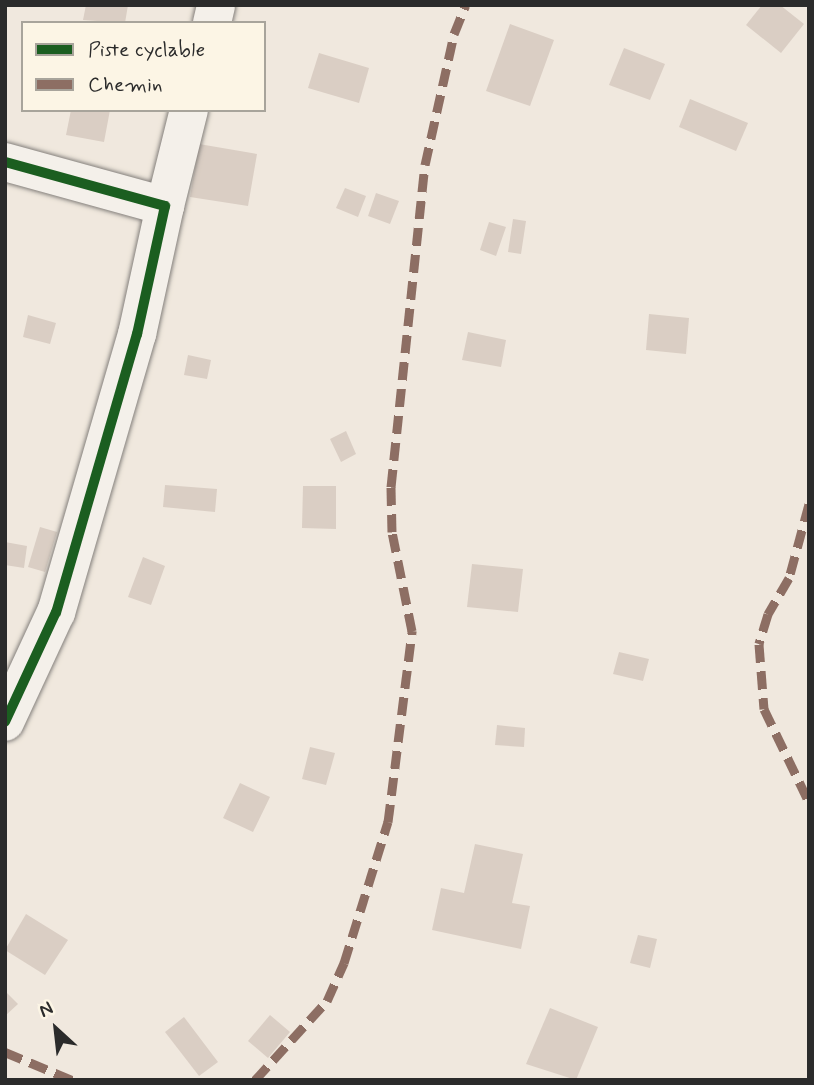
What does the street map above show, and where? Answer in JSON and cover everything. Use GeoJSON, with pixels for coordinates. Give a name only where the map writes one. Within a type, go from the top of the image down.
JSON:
{"type":"FeatureCollection","features":[{"type":"Feature","properties":{"kind":"street"},"geometry":{"type":"LineString","coordinates":[[5,722],[56,612],[137,334],[188,112]]}},
{"type":"Feature","properties":{"kind":"street"},"geometry":{"type":"LineString","coordinates":[[5,162],[165,206]]}},
{"type":"Feature","properties":{"kind":"building"},"geometry":{"type":"Polygon","coordinates":[[[86,5],[128,5],[125,21],[83,20],[86,5]]]}},
{"type":"Feature","properties":{"kind":"building"},"geometry":{"type":"Polygon","coordinates":[[[762,5],[780,5],[804,24],[781,53],[746,25],[762,5]]]}},
{"type":"Feature","properties":{"kind":"building"},"geometry":{"type":"Polygon","coordinates":[[[510,24],[554,40],[530,106],[486,91],[510,24]]]}},
{"type":"Feature","properties":{"kind":"building"},"geometry":{"type":"Polygon","coordinates":[[[624,48],[665,64],[650,100],[609,85],[624,48]]]}},
{"type":"Feature","properties":{"kind":"building"},"geometry":{"type":"Polygon","coordinates":[[[319,53],[369,68],[359,103],[308,88],[319,53]]]}},
{"type":"Feature","properties":{"kind":"building"},"geometry":{"type":"Polygon","coordinates":[[[690,99],[748,123],[736,151],[679,127],[690,99]]]}},
{"type":"Feature","properties":{"kind":"building"},"geometry":{"type":"Polygon","coordinates":[[[71,112],[110,112],[104,142],[66,135],[71,112]]]}},
{"type":"Feature","properties":{"kind":"building"},"geometry":{"type":"Polygon","coordinates":[[[199,144],[257,154],[248,206],[190,197],[199,144]]]}},
{"type":"Feature","properties":{"kind":"building"},"geometry":{"type":"Polygon","coordinates":[[[345,188],[366,196],[358,217],[336,208],[345,188]]]}},
{"type":"Feature","properties":{"kind":"building"},"geometry":{"type":"Polygon","coordinates":[[[376,193],[399,201],[390,224],[368,216],[376,193]]]}},
{"type":"Feature","properties":{"kind":"building"},"geometry":{"type":"Polygon","coordinates":[[[513,219],[526,221],[521,254],[508,252],[513,219]]]}},
{"type":"Feature","properties":{"kind":"building"},"geometry":{"type":"Polygon","coordinates":[[[489,222],[506,227],[496,256],[480,250],[489,222]]]}},
{"type":"Feature","properties":{"kind":"building"},"geometry":{"type":"Polygon","coordinates":[[[649,314],[689,318],[686,354],[646,350],[649,314]]]}},
{"type":"Feature","properties":{"kind":"building"},"geometry":{"type":"Polygon","coordinates":[[[28,315],[56,323],[50,344],[23,337],[28,315]]]}},
{"type":"Feature","properties":{"kind":"building"},"geometry":{"type":"Polygon","coordinates":[[[468,332],[506,340],[501,367],[462,360],[468,332]]]}},
{"type":"Feature","properties":{"kind":"building"},"geometry":{"type":"Polygon","coordinates":[[[188,355],[211,360],[207,379],[184,375],[188,355]]]}},
{"type":"Feature","properties":{"kind":"building"},"geometry":{"type":"Polygon","coordinates":[[[346,431],[356,454],[341,462],[330,439],[346,431]]]}},
{"type":"Feature","properties":{"kind":"building"},"geometry":{"type":"Polygon","coordinates":[[[165,485],[217,489],[215,512],[163,507],[165,485]]]}},
{"type":"Feature","properties":{"kind":"building"},"geometry":{"type":"Polygon","coordinates":[[[303,486],[336,486],[336,529],[302,528],[303,486]]]}},
{"type":"Feature","properties":{"kind":"building"},"geometry":{"type":"Polygon","coordinates":[[[40,527],[57,532],[45,572],[28,567],[40,527]]]}},
{"type":"Feature","properties":{"kind":"building"},"geometry":{"type":"Polygon","coordinates":[[[5,542],[27,546],[24,568],[5,565],[5,542]]]}},
{"type":"Feature","properties":{"kind":"building"},"geometry":{"type":"Polygon","coordinates":[[[143,557],[165,566],[151,605],[128,597],[143,557]]]}},
{"type":"Feature","properties":{"kind":"building"},"geometry":{"type":"Polygon","coordinates":[[[472,564],[523,569],[518,612],[467,607],[472,564]]]}},
{"type":"Feature","properties":{"kind":"building"},"geometry":{"type":"Polygon","coordinates":[[[619,652],[649,659],[643,681],[613,674],[619,652]]]}},
{"type":"Feature","properties":{"kind":"building"},"geometry":{"type":"Polygon","coordinates":[[[497,725],[525,728],[524,747],[495,745],[497,725]]]}},
{"type":"Feature","properties":{"kind":"building"},"geometry":{"type":"Polygon","coordinates":[[[310,747],[335,753],[326,785],[302,779],[310,747]]]}},
{"type":"Feature","properties":{"kind":"building"},"geometry":{"type":"Polygon","coordinates":[[[240,783],[270,797],[253,832],[223,818],[240,783]]]}},
{"type":"Feature","properties":{"kind":"building"},"geometry":{"type":"Polygon","coordinates":[[[475,844],[523,854],[512,903],[530,906],[521,949],[432,930],[441,888],[464,893],[475,844]]]}},
{"type":"Feature","properties":{"kind":"building"},"geometry":{"type":"Polygon","coordinates":[[[26,914],[68,940],[45,975],[5,950],[26,914]]]}},
{"type":"Feature","properties":{"kind":"building"},"geometry":{"type":"Polygon","coordinates":[[[638,935],[657,939],[650,968],[630,963],[638,935]]]}},
{"type":"Feature","properties":{"kind":"building"},"geometry":{"type":"Polygon","coordinates":[[[5,991],[18,1004],[5,1016],[5,991]]]}},
{"type":"Feature","properties":{"kind":"building"},"geometry":{"type":"Polygon","coordinates":[[[550,1008],[598,1027],[576,1080],[526,1064],[550,1008]]]}},
{"type":"Feature","properties":{"kind":"building"},"geometry":{"type":"Polygon","coordinates":[[[270,1015],[290,1032],[268,1058],[248,1041],[270,1015]]]}},
{"type":"Feature","properties":{"kind":"building"},"geometry":{"type":"Polygon","coordinates":[[[184,1017],[218,1062],[199,1076],[165,1032],[184,1017]]]}},
{"type":"Feature","properties":{"kind":"marked path"},"geometry":{"type":"LineString","coordinates":[[255,1080],[327,1001],[344,963],[388,822],[412,631],[392,532],[391,487],[425,165],[454,34],[466,5]]}},
{"type":"Feature","properties":{"kind":"marked path"},"geometry":{"type":"LineString","coordinates":[[809,504],[789,578],[768,614],[759,644],[764,709],[809,802]]}},
{"type":"Feature","properties":{"kind":"marked path"},"geometry":{"type":"LineString","coordinates":[[5,1052],[72,1080]]}},
{"type":"Feature","properties":{"kind":"cycle path"},"geometry":{"type":"LineString","coordinates":[[5,162],[165,206],[137,334],[56,612],[5,722]]}}]}
